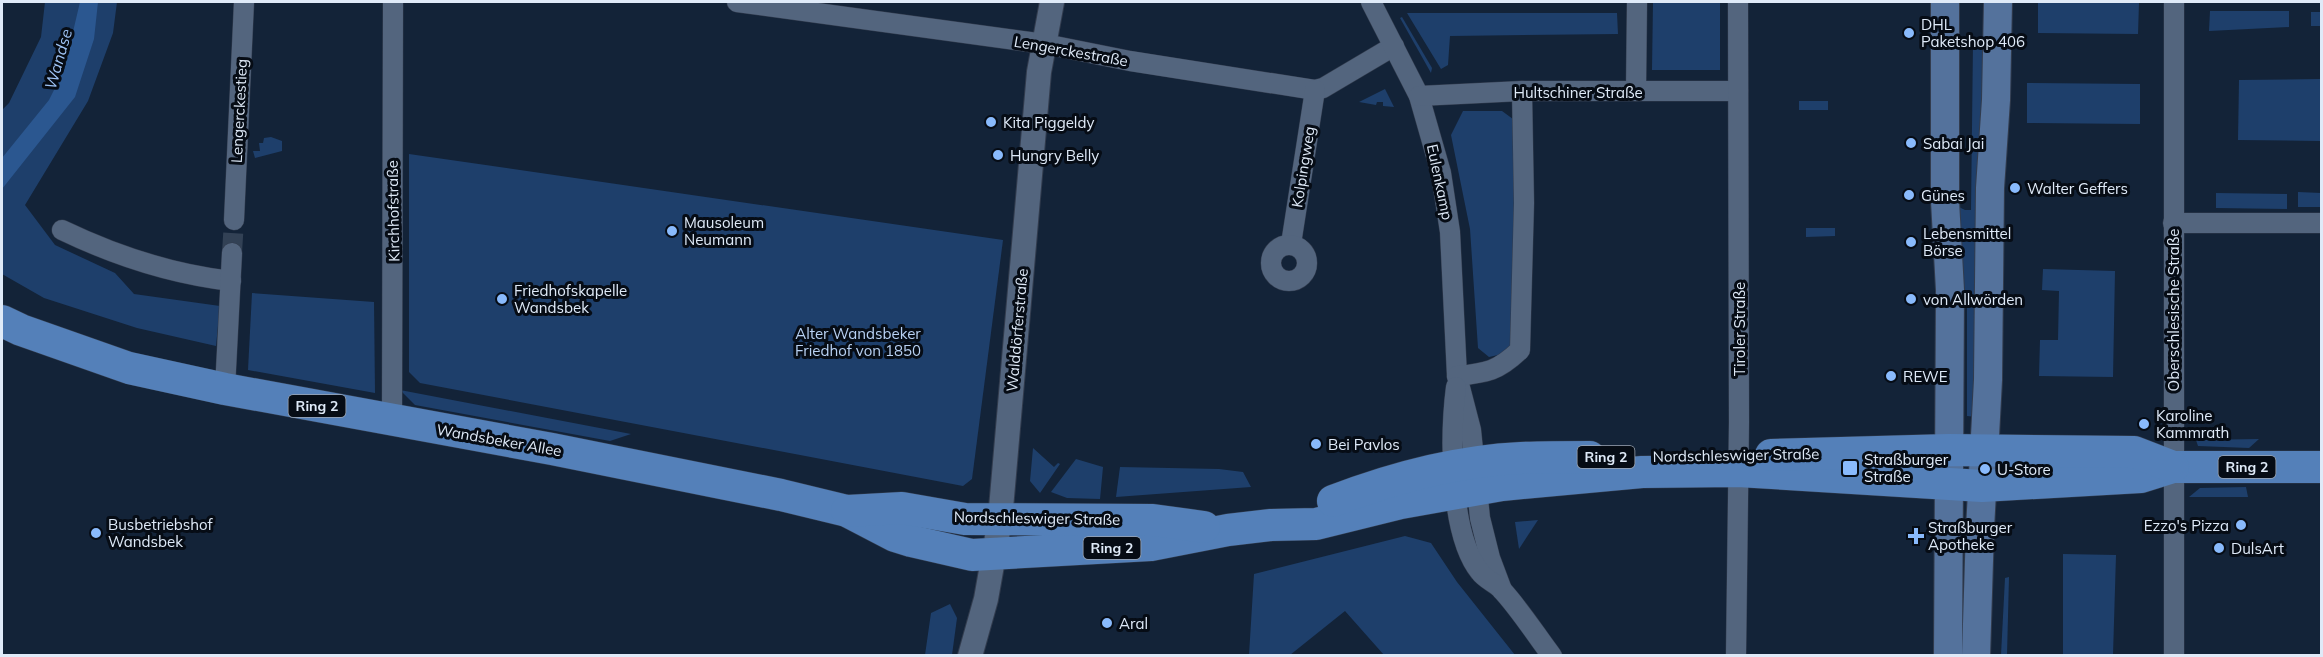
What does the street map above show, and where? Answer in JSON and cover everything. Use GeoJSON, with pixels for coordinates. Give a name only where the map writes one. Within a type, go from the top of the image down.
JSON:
{"type":"FeatureCollection","features":[{"type":"Feature","properties":{"kind":"main road"},"geometry":{"type":"LineString","coordinates":[[1945,2],[1945,201],[1950,290],[1948,656]]}},
{"type":"Feature","properties":{"kind":"main road"},"geometry":{"type":"LineString","coordinates":[[1976,656],[1989,348],[1990,188],[1996,100],[1998,2]]}},
{"type":"Feature","properties":{"kind":"main road","name":"Wandsbeker Allee"},"geometry":{"type":"LineString","coordinates":[[2,321],[21,330],[129,368],[781,495],[846,511],[911,541],[954,553],[995,555]]}},
{"type":"Feature","properties":{"kind":"main road","name":"Nordschleswiger Straße"},"geometry":{"type":"LineString","coordinates":[[1738,463],[1949,450],[1984,450],[2134,452],[2173,467]]}},
{"type":"Feature","properties":{"kind":"main road","name":"Nordschleswiger Straße"},"geometry":{"type":"LineString","coordinates":[[995,555],[1151,545],[1228,530],[1271,525],[1358,491],[1416,474],[1465,478],[1520,458],[1738,463],[1949,485],[1982,486],[2141,477],[2173,467],[2322,467]]}},
{"type":"Feature","properties":{"kind":"main road","name":"Nordschleswiger Straße"},"geometry":{"type":"LineString","coordinates":[[846,511],[902,508],[965,519],[1153,520],[1228,530]]}},
{"type":"Feature","properties":{"kind":"street","name":"Lengerckestieg"},"geometry":{"type":"LineString","coordinates":[[234,220],[244,2]]}},
{"type":"Feature","properties":{"kind":"street","name":"Kirchhofstraße"},"geometry":{"type":"LineString","coordinates":[[392,421],[393,2]]}},
{"type":"Feature","properties":{"kind":"street","name":"Lengerckestraße"},"geometry":{"type":"LineString","coordinates":[[737,2],[1044,44],[1130,61],[1315,90]]}},
{"type":"Feature","properties":{"kind":"street","name":"Walddörferstraße"},"geometry":{"type":"LineString","coordinates":[[970,656],[995,555],[1000,520],[1039,72],[1052,2]]}},
{"type":"Feature","properties":{"kind":"street","name":"Eulenkamp"},"geometry":{"type":"LineString","coordinates":[[1371,2],[1419,96],[1441,173],[1450,232],[1457,375],[1452,416],[1465,478],[1459,522],[1479,572],[1502,590],[1552,656]]}},
{"type":"Feature","properties":{"kind":"street"},"geometry":{"type":"LineString","coordinates":[[1636,92],[1637,2]]}},
{"type":"Feature","properties":{"kind":"street","name":"Tiroler Straße"},"geometry":{"type":"LineString","coordinates":[[1736,656],[1739,422],[1738,2]]}},
{"type":"Feature","properties":{"kind":"street","name":"Oberschlesische Straße"},"geometry":{"type":"LineString","coordinates":[[2174,2],[2174,656]]}},
{"type":"Feature","properties":{"kind":"street"},"geometry":{"type":"LineString","coordinates":[[1315,90],[1323,88],[1394,46]]}},
{"type":"Feature","properties":{"kind":"street","name":"Kolpingweg"},"geometry":{"type":"LineString","coordinates":[[1292,244],[1315,90]]}},
{"type":"Feature","properties":{"kind":"street"},"geometry":{"type":"LineString","coordinates":[[1457,375],[1479,374],[1501,367],[1520,350],[1524,203],[1522,91]]}},
{"type":"Feature","properties":{"kind":"street","name":"Hultschiner Straße"},"geometry":{"type":"LineString","coordinates":[[1419,96],[1522,91],[1738,91]]}},
{"type":"Feature","properties":{"kind":"street"},"geometry":{"type":"LineString","coordinates":[[2173,223],[2322,223]]}},
{"type":"Feature","properties":{"kind":"street"},"geometry":{"type":"LineString","coordinates":[[62,230],[113,253],[158,267],[231,281]]}},
{"type":"Feature","properties":{"kind":"street"},"geometry":{"type":"LineString","coordinates":[[225,388],[232,253]]}},
{"type":"Feature","properties":{"kind":"green space"},"geometry":{"type":"Polygon","coordinates":[[[45,2],[117,2],[113,33],[88,101],[25,205],[55,245],[115,273],[134,294],[220,306],[216,346],[137,328],[44,298],[2,274],[2,110],[9,103],[41,37],[45,2]]]}},
{"type":"Feature","properties":{"kind":"green space"},"geometry":{"type":"Polygon","coordinates":[[[1653,2],[1720,2],[1720,70],[1652,70],[1653,2]]]}},
{"type":"Feature","properties":{"kind":"green space"},"geometry":{"type":"Polygon","coordinates":[[[2038,2],[2139,2],[2138,34],[2038,33],[2038,2]]]}},
{"type":"Feature","properties":{"kind":"green space"},"geometry":{"type":"Polygon","coordinates":[[[2210,11],[2289,11],[2289,27],[2209,31],[2210,11]]]}},
{"type":"Feature","properties":{"kind":"green space"},"geometry":{"type":"Polygon","coordinates":[[[2311,12],[2321,12],[2321,26],[2311,26],[2311,12]]]}},
{"type":"Feature","properties":{"kind":"green space"},"geometry":{"type":"Polygon","coordinates":[[[1407,13],[1617,13],[1618,34],[1450,36],[1448,65],[1441,69],[1407,13]]]}},
{"type":"Feature","properties":{"kind":"green space"},"geometry":{"type":"Polygon","coordinates":[[[1402,17],[1432,68],[1431,73],[1400,18],[1402,17]]]}},
{"type":"Feature","properties":{"kind":"green space"},"geometry":{"type":"Polygon","coordinates":[[[1973,43],[1991,43],[1977,417],[1967,416],[1967,306],[1951,203],[1965,210],[1971,210],[1973,43]]]}},
{"type":"Feature","properties":{"kind":"green space"},"geometry":{"type":"Polygon","coordinates":[[[2321,79],[2321,141],[2238,140],[2239,80],[2321,79]]]}},
{"type":"Feature","properties":{"kind":"green space"},"geometry":{"type":"Polygon","coordinates":[[[2027,83],[2140,84],[2140,124],[2027,123],[2027,83]]]}},
{"type":"Feature","properties":{"kind":"green space"},"geometry":{"type":"Polygon","coordinates":[[[1385,89],[1394,107],[1383,106],[1383,102],[1377,102],[1376,105],[1359,102],[1385,89]]]}},
{"type":"Feature","properties":{"kind":"green space"},"geometry":{"type":"Polygon","coordinates":[[[1799,101],[1828,101],[1828,110],[1799,110],[1799,101]]]}},
{"type":"Feature","properties":{"kind":"green space"},"geometry":{"type":"Polygon","coordinates":[[[1463,111],[1502,111],[1517,122],[1516,336],[1507,353],[1489,357],[1478,348],[1470,229],[1451,135],[1463,111]]]}},
{"type":"Feature","properties":{"kind":"green space"},"geometry":{"type":"Polygon","coordinates":[[[271,137],[282,141],[282,151],[255,158],[253,151],[260,151],[259,143],[263,143],[264,138],[271,137]]]}},
{"type":"Feature","properties":{"kind":"green space","name":"Alter Wandsbeker Friedhof von 1850"},"geometry":{"type":"Polygon","coordinates":[[[409,154],[1003,240],[972,479],[963,486],[420,383],[409,372],[409,154]]]}},
{"type":"Feature","properties":{"kind":"green space"},"geometry":{"type":"Polygon","coordinates":[[[2298,192],[2321,193],[2321,207],[2298,207],[2298,192]]]}},
{"type":"Feature","properties":{"kind":"green space"},"geometry":{"type":"Polygon","coordinates":[[[2216,193],[2287,194],[2287,209],[2216,208],[2216,193]]]}},
{"type":"Feature","properties":{"kind":"green space"},"geometry":{"type":"Polygon","coordinates":[[[1806,228],[1835,228],[1835,236],[1806,237],[1806,228]]]}},
{"type":"Feature","properties":{"kind":"green space"},"geometry":{"type":"Polygon","coordinates":[[[2043,269],[2115,271],[2113,377],[2039,376],[2040,340],[2058,340],[2059,291],[2042,290],[2043,269]]]}},
{"type":"Feature","properties":{"kind":"green space"},"geometry":{"type":"Polygon","coordinates":[[[252,293],[374,302],[375,393],[248,370],[252,293]]]}},
{"type":"Feature","properties":{"kind":"green space"},"geometry":{"type":"Polygon","coordinates":[[[400,390],[631,434],[610,441],[415,405],[400,390]]]}},
{"type":"Feature","properties":{"kind":"green space"},"geometry":{"type":"Polygon","coordinates":[[[2259,439],[2249,448],[2198,446],[2196,440],[2259,439]]]}},
{"type":"Feature","properties":{"kind":"green space"},"geometry":{"type":"Polygon","coordinates":[[[1033,448],[1054,467],[1060,464],[1040,493],[1030,481],[1033,448]]]}},
{"type":"Feature","properties":{"kind":"green space"},"geometry":{"type":"Polygon","coordinates":[[[1076,459],[1103,467],[1100,499],[1067,498],[1051,492],[1076,459]]]}},
{"type":"Feature","properties":{"kind":"green space"},"geometry":{"type":"Polygon","coordinates":[[[1120,467],[1219,469],[1243,472],[1251,487],[1116,497],[1120,467]]]}},
{"type":"Feature","properties":{"kind":"green space"},"geometry":{"type":"Polygon","coordinates":[[[2246,487],[2248,497],[2189,497],[2200,488],[2246,487]]]}},
{"type":"Feature","properties":{"kind":"green space"},"geometry":{"type":"Polygon","coordinates":[[[1538,520],[1519,549],[1515,522],[1538,520]]]}},
{"type":"Feature","properties":{"kind":"green space"},"geometry":{"type":"Polygon","coordinates":[[[1405,536],[1431,543],[1457,582],[1515,655],[1384,655],[1345,611],[1290,655],[1249,655],[1254,574],[1405,536]]]}},
{"type":"Feature","properties":{"kind":"green space"},"geometry":{"type":"Polygon","coordinates":[[[2063,554],[2116,555],[2113,655],[2063,655],[2063,554]]]}},
{"type":"Feature","properties":{"kind":"green space"},"geometry":{"type":"Polygon","coordinates":[[[2009,577],[2007,655],[2001,655],[2005,578],[2009,577]]]}},
{"type":"Feature","properties":{"kind":"green space"},"geometry":{"type":"Polygon","coordinates":[[[950,604],[957,618],[952,655],[925,655],[931,613],[950,604]]]}},
{"type":"Feature","properties":{"kind":"shaded area"},"geometry":{"type":"Polygon","coordinates":[[[80,2],[98,2],[94,39],[75,97],[2,189],[2,158],[49,100],[64,70],[80,2]]]}},
{"type":"Feature","properties":{"kind":"tunnel"},"geometry":{"type":"LineString","coordinates":[[232,253],[234,220]]}},
{"type":"Feature","properties":{"kind":"place","name":"DHL Paketshop 406"},"geometry":{"type":"Point","coordinates":[1909,33]}},
{"type":"Feature","properties":{"kind":"place","name":"Kita Piggeldy"},"geometry":{"type":"Point","coordinates":[991,122]}},
{"type":"Feature","properties":{"kind":"place","name":"Sabai Jai"},"geometry":{"type":"Point","coordinates":[1911,143]}},
{"type":"Feature","properties":{"kind":"place","name":"Hungry Belly"},"geometry":{"type":"Point","coordinates":[998,155]}},
{"type":"Feature","properties":{"kind":"place","name":"Walter Geffers"},"geometry":{"type":"Point","coordinates":[2015,188]}},
{"type":"Feature","properties":{"kind":"place","name":"Günes"},"geometry":{"type":"Point","coordinates":[1909,195]}},
{"type":"Feature","properties":{"kind":"place","name":"Mausoleum Neumann"},"geometry":{"type":"Point","coordinates":[672,231]}},
{"type":"Feature","properties":{"kind":"place","name":"Lebensmittel Börse"},"geometry":{"type":"Point","coordinates":[1911,242]}},
{"type":"Feature","properties":{"kind":"place","name":"Friedhofskapelle Wandsbek"},"geometry":{"type":"Point","coordinates":[502,299]}},
{"type":"Feature","properties":{"kind":"place","name":"von Allwörden"},"geometry":{"type":"Point","coordinates":[1911,299]}},
{"type":"Feature","properties":{"kind":"place","name":"REWE"},"geometry":{"type":"Point","coordinates":[1891,376]}},
{"type":"Feature","properties":{"kind":"place","name":"Karoline Kammrath"},"geometry":{"type":"Point","coordinates":[2144,424]}},
{"type":"Feature","properties":{"kind":"place","name":"Bei Pavlos"},"geometry":{"type":"Point","coordinates":[1316,444]}},
{"type":"Feature","properties":{"kind":"place","name":"Straßburger Straße"},"geometry":{"type":"Point","coordinates":[1850,468]}},
{"type":"Feature","properties":{"kind":"place","name":"U-Store"},"geometry":{"type":"Point","coordinates":[1985,469]}},
{"type":"Feature","properties":{"kind":"place","name":"Ezzo's Pizza"},"geometry":{"type":"Point","coordinates":[2241,525]}},
{"type":"Feature","properties":{"kind":"place","name":"Busbetriebshof Wandsbek"},"geometry":{"type":"Point","coordinates":[96,533]}},
{"type":"Feature","properties":{"kind":"place","name":"Straßburger Apotheke"},"geometry":{"type":"Point","coordinates":[1916,536]}},
{"type":"Feature","properties":{"kind":"place","name":"DulsArt"},"geometry":{"type":"Point","coordinates":[2219,548]}},
{"type":"Feature","properties":{"kind":"place","name":"Aral"},"geometry":{"type":"Point","coordinates":[1107,623]}},
{"type":"Feature","properties":{"kind":"water label","name":"Wandse"},"geometry":{"type":"Point","coordinates":[58,59]}}]}
